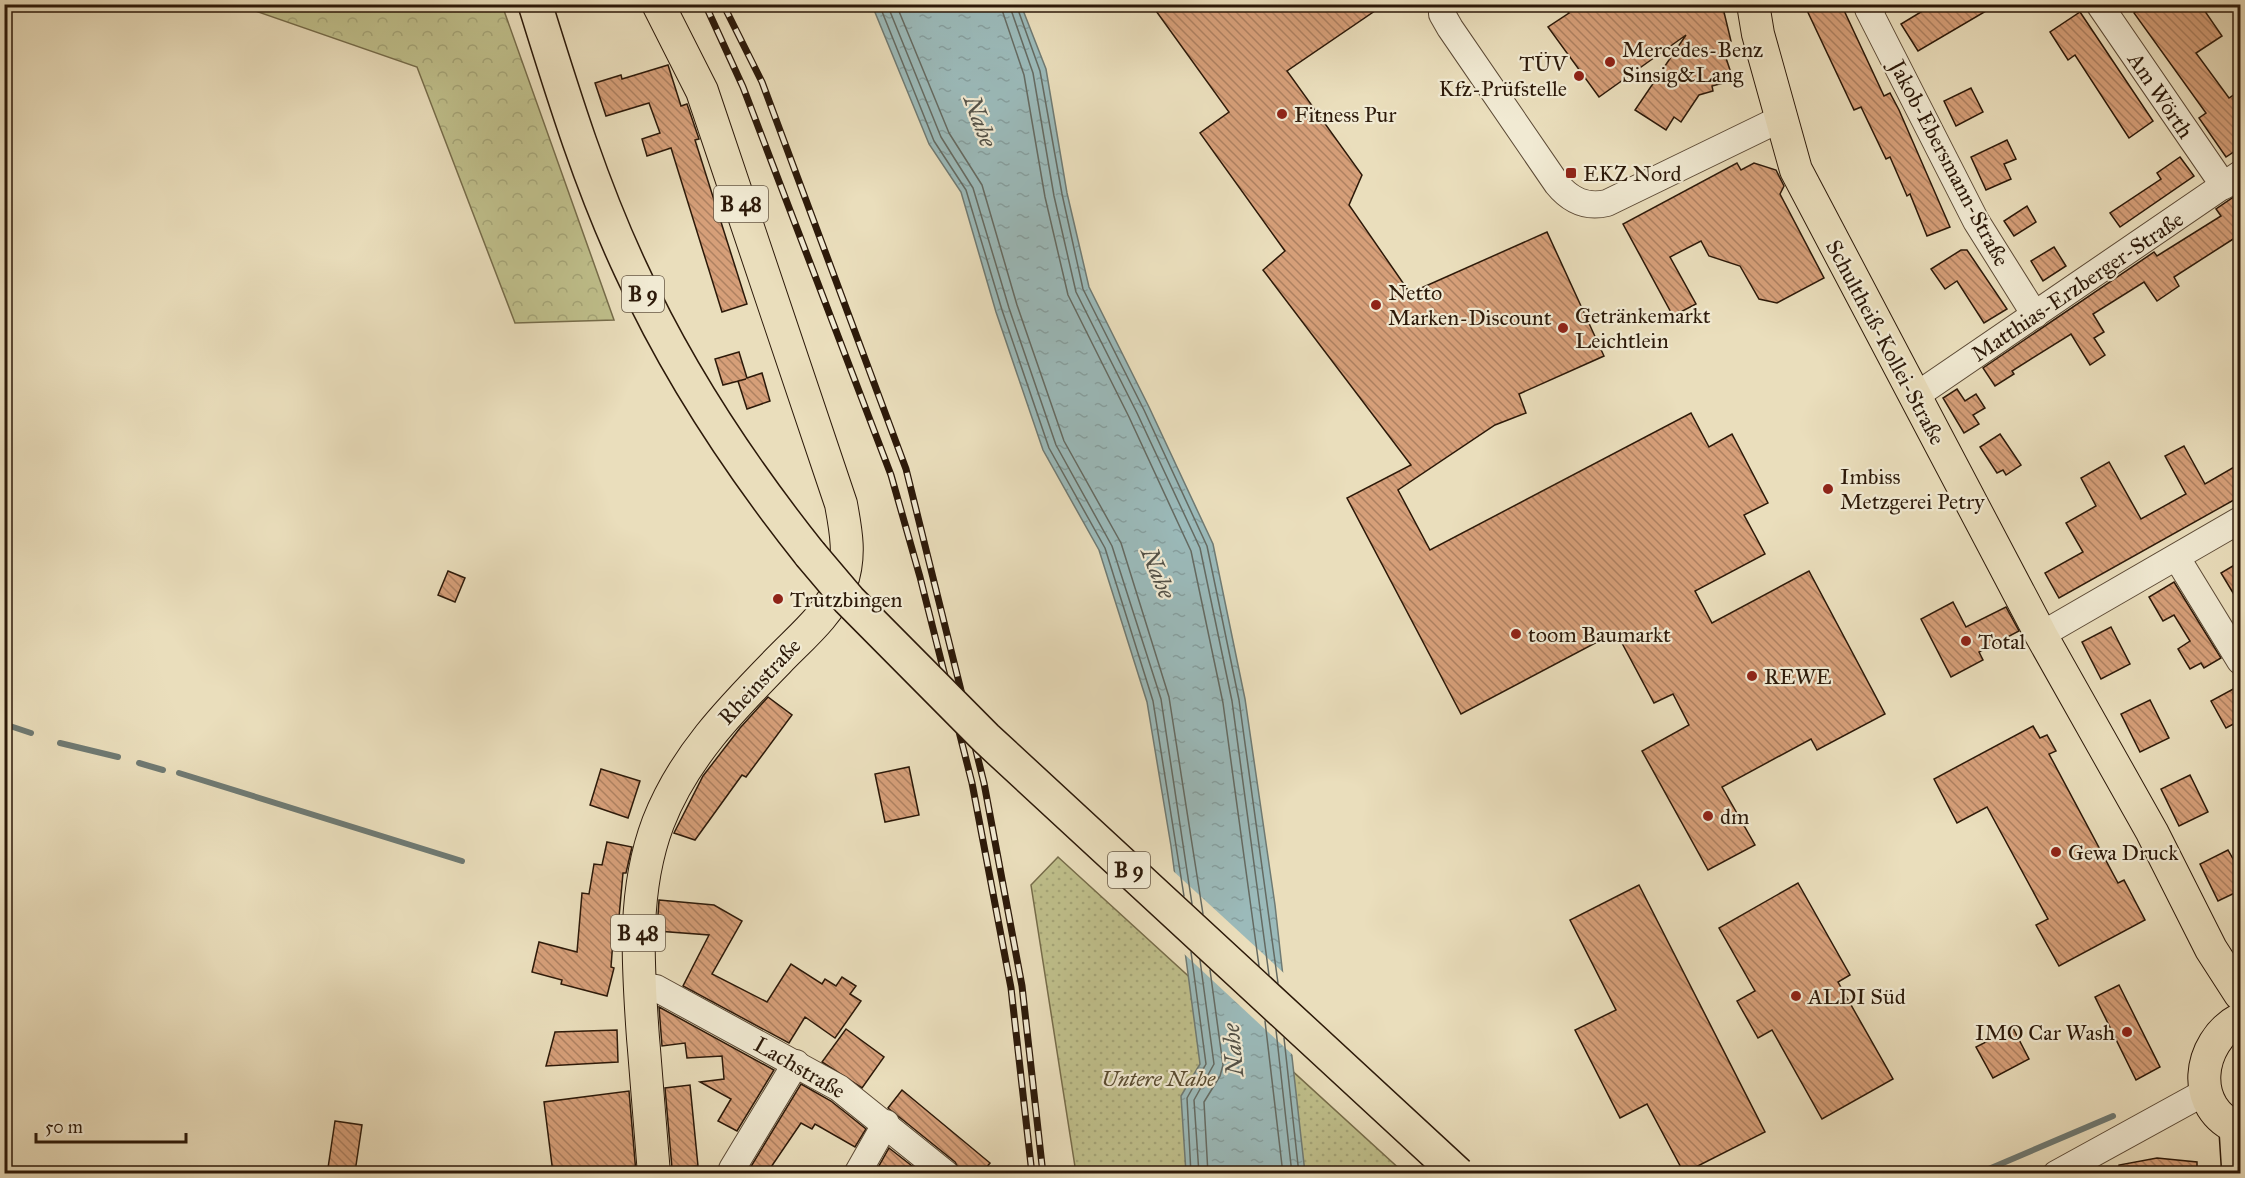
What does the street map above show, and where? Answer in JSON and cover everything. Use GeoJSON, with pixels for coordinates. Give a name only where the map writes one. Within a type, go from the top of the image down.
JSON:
{"type":"FeatureCollection","features":[{"type":"Feature","properties":{"kind":"highway","name":"B 9"},"geometry":{"type":"LineString","coordinates":[[535,4],[582,148],[606,212],[654,316],[725,440],[810,554],[849,600],[986,738],[1458,1173]]}},
{"type":"Feature","properties":{"kind":"highway"},"geometry":{"type":"LineString","coordinates":[[2238,1128],[2239,1173]]}},
{"type":"Feature","properties":{"kind":"main road","name":"Rheinstraße"},"geometry":{"type":"LineString","coordinates":[[654,1173],[639,986],[638,935],[645,870],[658,824],[673,789],[696,751],[725,715],[822,614],[840,585],[847,557],[848,536],[841,504],[736,190],[690,64],[658,4]]}},
{"type":"Feature","properties":{"kind":"main road","name":"Schultheiß-Kollei-Straße"},"geometry":{"type":"LineString","coordinates":[[1753,4],[1758,34],[1796,170],[2041,635],[2152,832],[2211,949],[2241,994]]}},
{"type":"Feature","properties":{"kind":"main road","name":"Schultheiß-Kollei-Straße"},"geometry":{"type":"LineString","coordinates":[[2211,949],[2236,1021]]}},
{"type":"Feature","properties":{"kind":"main road"},"geometry":{"type":"LineString","coordinates":[[2236,1021],[2217,1037],[2208,1053],[2204,1072],[2207,1091],[2218,1112],[2238,1128]]}},
{"type":"Feature","properties":{"kind":"street"},"geometry":{"type":"LineString","coordinates":[[1442,4],[1442,14],[1450,28],[1557,184],[1564,193],[1580,203],[1596,205],[1607,202],[1782,118]]}},
{"type":"Feature","properties":{"kind":"street","name":"Am Wörth"},"geometry":{"type":"LineString","coordinates":[[2099,4],[2232,180]]}},
{"type":"Feature","properties":{"kind":"street","name":"Jakob-Ebersmann-Straße"},"geometry":{"type":"LineString","coordinates":[[1872,7],[1976,221],[2035,315]]}},
{"type":"Feature","properties":{"kind":"street","name":"Matthias-Erzberger-Straße"},"geometry":{"type":"LineString","coordinates":[[1914,397],[2232,180]]}},
{"type":"Feature","properties":{"kind":"street"},"geometry":{"type":"LineString","coordinates":[[2041,635],[2241,520]]}},
{"type":"Feature","properties":{"kind":"street"},"geometry":{"type":"LineString","coordinates":[[2177,558],[2241,661]]}},
{"type":"Feature","properties":{"kind":"street","name":"Lachstraße"},"geometry":{"type":"LineString","coordinates":[[639,986],[656,988],[839,1088],[886,1123],[946,1173]]}},
{"type":"Feature","properties":{"kind":"street"},"geometry":{"type":"LineString","coordinates":[[732,1169],[796,1063]]}},
{"type":"Feature","properties":{"kind":"street"},"geometry":{"type":"LineString","coordinates":[[2056,1173],[2207,1091]]}},
{"type":"Feature","properties":{"kind":"street"},"geometry":{"type":"LineString","coordinates":[[857,1173],[886,1123]]}},
{"type":"Feature","properties":{"kind":"green space"},"geometry":{"type":"Polygon","coordinates":[[[238,5],[502,5],[614,320],[515,323],[417,67],[238,5]]]}},
{"type":"Feature","properties":{"kind":"green space","name":"Untere Nahe"},"geometry":{"type":"Polygon","coordinates":[[[1058,857],[1404,1173],[1076,1173],[1031,885],[1058,857]]]}},
{"type":"Feature","properties":{"kind":"water","name":"Nahe"},"geometry":{"type":"Polygon","coordinates":[[[872,5],[1021,5],[1046,69],[1067,193],[1089,287],[1149,407],[1213,544],[1245,699],[1275,905],[1305,1173],[1186,1173],[1181,1096],[1200,1064],[1171,846],[1147,702],[1099,550],[1043,450],[996,312],[961,192],[929,144],[872,5]]]}},
{"type":"Feature","properties":{"kind":"pier"},"geometry":{"type":"Polygon","coordinates":[[[1171,869],[1286,975],[1295,1057],[1182,952],[1171,869]]]}},
{"type":"Feature","properties":{"kind":"building"},"geometry":{"type":"Polygon","coordinates":[[[1151,4],[1385,4],[1287,71],[1362,175],[1349,205],[1410,293],[1547,232],[1604,356],[1519,394],[1526,413],[1495,425],[1398,490],[1430,550],[1691,413],[1709,447],[1732,434],[1768,503],[1744,515],[1765,554],[1695,591],[1712,623],[1809,571],[1885,714],[1817,750],[1811,739],[1722,787],[1755,845],[1708,870],[1642,751],[1689,725],[1673,694],[1654,703],[1616,632],[1461,714],[1347,498],[1411,465],[1263,270],[1285,251],[1200,133],[1229,112],[1151,4]]]}},
{"type":"Feature","properties":{"kind":"building","name":"Mercedes-Benz Sinsig&Lang"},"geometry":{"type":"Polygon","coordinates":[[[1563,4],[1728,4],[1723,8],[1731,41],[1724,52],[1730,70],[1723,83],[1712,86],[1713,91],[1699,95],[1681,122],[1674,117],[1666,130],[1635,110],[1686,35],[1599,97],[1548,27],[1569,13],[1563,4]]]}},
{"type":"Feature","properties":{"kind":"building"},"geometry":{"type":"Polygon","coordinates":[[[1804,4],[1841,4],[1884,96],[1890,93],[1899,110],[1950,227],[1927,236],[1910,194],[1907,196],[1890,157],[1886,159],[1861,107],[1854,110],[1804,4]]]}},
{"type":"Feature","properties":{"kind":"building"},"geometry":{"type":"Polygon","coordinates":[[[1934,4],[1998,4],[1918,51],[1901,24],[1934,4]]]}},
{"type":"Feature","properties":{"kind":"building"},"geometry":{"type":"Polygon","coordinates":[[[2146,4],[2200,4],[2222,36],[2196,53],[2229,98],[2241,90],[2241,147],[2226,157],[2199,118],[2206,113],[2134,13],[2146,4]]]}},
{"type":"Feature","properties":{"kind":"building"},"geometry":{"type":"Polygon","coordinates":[[[2080,12],[2153,121],[2129,138],[2075,55],[2068,60],[2050,32],[2080,12]]]}},
{"type":"Feature","properties":{"kind":"building"},"geometry":{"type":"Polygon","coordinates":[[[668,65],[681,106],[687,104],[699,139],[695,140],[747,304],[722,312],[671,148],[647,156],[642,139],[660,133],[649,103],[606,116],[595,83],[621,75],[622,79],[668,65]]]}},
{"type":"Feature","properties":{"kind":"building"},"geometry":{"type":"Polygon","coordinates":[[[1971,88],[1983,112],[1956,126],[1944,101],[1971,88]]]}},
{"type":"Feature","properties":{"kind":"building"},"geometry":{"type":"Polygon","coordinates":[[[2007,140],[2016,159],[2004,164],[2011,179],[1986,190],[1971,157],[2007,140]]]}},
{"type":"Feature","properties":{"kind":"building"},"geometry":{"type":"Polygon","coordinates":[[[2180,157],[2194,176],[2120,227],[2110,213],[2161,179],[2157,173],[2180,157]]]}},
{"type":"Feature","properties":{"kind":"building"},"geometry":{"type":"Polygon","coordinates":[[[1737,163],[1741,170],[1754,163],[1776,170],[1784,186],[1780,194],[1824,278],[1777,303],[1759,299],[1740,266],[1709,256],[1701,241],[1670,257],[1696,304],[1673,316],[1623,224],[1737,163]]]}},
{"type":"Feature","properties":{"kind":"building"},"geometry":{"type":"Polygon","coordinates":[[[2241,192],[2241,234],[2174,277],[2179,286],[2157,301],[2144,282],[2093,314],[2104,332],[2094,338],[2105,355],[2090,365],[2071,334],[2012,371],[2014,374],[1995,386],[1983,368],[2154,252],[2157,256],[2221,216],[2216,209],[2241,192]]]}},
{"type":"Feature","properties":{"kind":"building"},"geometry":{"type":"Polygon","coordinates":[[[2027,206],[2036,222],[2014,236],[2004,221],[2027,206]]]}},
{"type":"Feature","properties":{"kind":"building"},"geometry":{"type":"Polygon","coordinates":[[[2054,247],[2066,266],[2043,281],[2031,261],[2054,247]]]}},
{"type":"Feature","properties":{"kind":"building"},"geometry":{"type":"Polygon","coordinates":[[[1961,250],[1967,250],[2007,309],[1984,323],[1957,281],[1945,289],[1931,269],[1961,250]]]}},
{"type":"Feature","properties":{"kind":"building"},"geometry":{"type":"Polygon","coordinates":[[[739,352],[747,378],[762,373],[770,401],[747,409],[738,381],[723,385],[715,359],[739,352]]]}},
{"type":"Feature","properties":{"kind":"building"},"geometry":{"type":"Polygon","coordinates":[[[1957,389],[1965,401],[1976,394],[1985,408],[1973,415],[1979,424],[1964,433],[1943,398],[1957,389]]]}},
{"type":"Feature","properties":{"kind":"building"},"geometry":{"type":"Polygon","coordinates":[[[2000,434],[2021,465],[2006,475],[2003,470],[1997,473],[1980,447],[2000,434]]]}},
{"type":"Feature","properties":{"kind":"building"},"geometry":{"type":"Polygon","coordinates":[[[2184,446],[2205,484],[2241,463],[2241,496],[2059,598],[2045,573],[2083,552],[2066,523],[2096,506],[2081,478],[2109,462],[2141,519],[2186,494],[2165,456],[2184,446]]]}},
{"type":"Feature","properties":{"kind":"building"},"geometry":{"type":"Polygon","coordinates":[[[2241,561],[2241,606],[2221,573],[2241,561]]]}},
{"type":"Feature","properties":{"kind":"building"},"geometry":{"type":"Polygon","coordinates":[[[448,571],[465,578],[455,602],[438,595],[448,571]]]}},
{"type":"Feature","properties":{"kind":"building"},"geometry":{"type":"Polygon","coordinates":[[[2174,582],[2221,658],[2204,668],[2201,663],[2190,669],[2178,649],[2190,641],[2174,615],[2163,621],[2149,597],[2174,582]]]}},
{"type":"Feature","properties":{"kind":"building","name":"Total"},"geometry":{"type":"Polygon","coordinates":[[[1953,602],[1966,627],[2006,607],[2019,631],[1979,652],[1983,660],[1951,677],[1921,619],[1953,602]]]}},
{"type":"Feature","properties":{"kind":"building"},"geometry":{"type":"Polygon","coordinates":[[[2111,627],[2130,664],[2101,679],[2082,642],[2111,627]]]}},
{"type":"Feature","properties":{"kind":"building"},"geometry":{"type":"Polygon","coordinates":[[[2235,688],[2241,698],[2241,720],[2226,728],[2211,701],[2235,688]]]}},
{"type":"Feature","properties":{"kind":"building"},"geometry":{"type":"Polygon","coordinates":[[[768,697],[792,715],[746,777],[742,775],[695,840],[674,833],[703,776],[740,728],[768,697]]]}},
{"type":"Feature","properties":{"kind":"building"},"geometry":{"type":"Polygon","coordinates":[[[2150,700],[2169,738],[2140,752],[2121,714],[2150,700]]]}},
{"type":"Feature","properties":{"kind":"building","name":"Gewa Druck"},"geometry":{"type":"Polygon","coordinates":[[[2033,726],[2040,738],[2047,735],[2056,751],[2049,754],[2118,883],[2124,880],[2145,920],[2059,966],[2036,925],[2048,919],[1987,807],[1957,823],[1934,779],[2033,726]]]}},
{"type":"Feature","properties":{"kind":"building"},"geometry":{"type":"Polygon","coordinates":[[[909,767],[919,815],[885,822],[875,774],[909,767]]]}},
{"type":"Feature","properties":{"kind":"building"},"geometry":{"type":"Polygon","coordinates":[[[601,769],[640,781],[628,818],[590,805],[601,769]]]}},
{"type":"Feature","properties":{"kind":"building"},"geometry":{"type":"Polygon","coordinates":[[[2190,775],[2208,812],[2179,826],[2161,789],[2190,775]]]}},
{"type":"Feature","properties":{"kind":"building"},"geometry":{"type":"Polygon","coordinates":[[[607,842],[632,847],[626,873],[623,873],[618,928],[614,927],[611,967],[614,968],[607,996],[561,984],[562,980],[532,972],[539,942],[577,952],[582,893],[589,894],[594,864],[602,865],[607,842]]]}},
{"type":"Feature","properties":{"kind":"building"},"geometry":{"type":"Polygon","coordinates":[[[2228,850],[2241,873],[2241,890],[2218,901],[2200,864],[2228,850]]]}},
{"type":"Feature","properties":{"kind":"building","name":"ALDI Süd"},"geometry":{"type":"Polygon","coordinates":[[[1798,883],[1850,975],[1838,982],[1893,1079],[1822,1119],[1772,1030],[1758,1038],[1737,1001],[1755,991],[1719,928],[1798,883]]]}},
{"type":"Feature","properties":{"kind":"building"},"geometry":{"type":"Polygon","coordinates":[[[1639,885],[1765,1132],[1684,1173],[1647,1104],[1620,1118],[1575,1030],[1616,1010],[1570,920],[1639,885]]]}},
{"type":"Feature","properties":{"kind":"building"},"geometry":{"type":"Polygon","coordinates":[[[659,900],[714,905],[742,921],[712,974],[767,1002],[791,964],[822,984],[825,979],[836,986],[842,977],[856,986],[850,994],[861,1001],[835,1038],[805,1017],[789,1043],[683,986],[709,935],[657,931],[659,900]]]}},
{"type":"Feature","properties":{"kind":"building","name":"IMO Car Wash"},"geometry":{"type":"Polygon","coordinates":[[[2119,985],[2160,1067],[2136,1080],[2095,997],[2119,985]]]}},
{"type":"Feature","properties":{"kind":"building"},"geometry":{"type":"Polygon","coordinates":[[[659,1007],[774,1070],[737,1131],[718,1121],[731,1099],[700,1082],[724,1079],[722,1056],[687,1058],[685,1043],[662,1046],[659,1007]]]}},
{"type":"Feature","properties":{"kind":"building"},"geometry":{"type":"Polygon","coordinates":[[[2013,1028],[2029,1059],[1993,1078],[1976,1047],[2013,1028]]]}},
{"type":"Feature","properties":{"kind":"building"},"geometry":{"type":"Polygon","coordinates":[[[846,1029],[884,1057],[862,1088],[822,1062],[846,1029]]]}},
{"type":"Feature","properties":{"kind":"building"},"geometry":{"type":"Polygon","coordinates":[[[617,1030],[618,1062],[546,1066],[555,1032],[617,1030]]]}},
{"type":"Feature","properties":{"kind":"building"},"geometry":{"type":"Polygon","coordinates":[[[801,1084],[831,1101],[866,1129],[855,1147],[815,1124],[812,1129],[801,1123],[767,1173],[747,1173],[801,1084]]]}},
{"type":"Feature","properties":{"kind":"building"},"geometry":{"type":"Polygon","coordinates":[[[690,1085],[698,1166],[672,1168],[665,1088],[690,1085]]]}},
{"type":"Feature","properties":{"kind":"building"},"geometry":{"type":"Polygon","coordinates":[[[902,1090],[990,1163],[982,1173],[961,1173],[955,1162],[888,1108],[902,1090]]]}},
{"type":"Feature","properties":{"kind":"building"},"geometry":{"type":"Polygon","coordinates":[[[629,1091],[636,1173],[553,1173],[544,1102],[629,1091]]]}},
{"type":"Feature","properties":{"kind":"building"},"geometry":{"type":"Polygon","coordinates":[[[335,1121],[362,1125],[355,1172],[328,1168],[335,1121]]]}},
{"type":"Feature","properties":{"kind":"building"},"geometry":{"type":"Polygon","coordinates":[[[889,1148],[921,1173],[875,1173],[889,1148]]]}},
{"type":"Feature","properties":{"kind":"building"},"geometry":{"type":"Polygon","coordinates":[[[2157,1158],[2197,1162],[2197,1173],[2119,1173],[2119,1165],[2157,1158]]]}},
{"type":"Feature","properties":{"kind":"waterway"},"geometry":{"type":"LineString","coordinates":[[4,724],[31,733]]}},
{"type":"Feature","properties":{"kind":"waterway"},"geometry":{"type":"LineString","coordinates":[[60,743],[118,757]]}},
{"type":"Feature","properties":{"kind":"waterway"},"geometry":{"type":"LineString","coordinates":[[139,763],[163,770]]}},
{"type":"Feature","properties":{"kind":"waterway"},"geometry":{"type":"LineString","coordinates":[[179,773],[462,861]]}},
{"type":"Feature","properties":{"kind":"waterway"},"geometry":{"type":"LineString","coordinates":[[1977,1174],[2113,1116]]}},
{"type":"Feature","properties":{"kind":"railway"},"geometry":{"type":"LineString","coordinates":[[705,4],[743,87],[891,475],[920,577],[972,783],[1011,988],[1032,1174]]}},
{"type":"Feature","properties":{"kind":"railway"},"geometry":{"type":"LineString","coordinates":[[723,4],[762,82],[906,469],[984,783],[1022,986],[1043,1174]]}},
{"type":"Feature","properties":{"kind":"place","name":"Mercedes-Benz Sinsig&Lang"},"geometry":{"type":"Point","coordinates":[1610,62]}},
{"type":"Feature","properties":{"kind":"place","name":"TÜV Kfz-Prüfstelle"},"geometry":{"type":"Point","coordinates":[1579,76]}},
{"type":"Feature","properties":{"kind":"place","name":"Fitness Pur"},"geometry":{"type":"Point","coordinates":[1282,114]}},
{"type":"Feature","properties":{"kind":"place","name":"EKZ Nord"},"geometry":{"type":"Point","coordinates":[1571,173]}},
{"type":"Feature","properties":{"kind":"place","name":"Netto Marken-Discount"},"geometry":{"type":"Point","coordinates":[1376,305]}},
{"type":"Feature","properties":{"kind":"place","name":"Getränkemarkt Leichtlein"},"geometry":{"type":"Point","coordinates":[1563,328]}},
{"type":"Feature","properties":{"kind":"place","name":"Imbiss Metzgerei Petry"},"geometry":{"type":"Point","coordinates":[1828,489]}},
{"type":"Feature","properties":{"kind":"place","name":"Trutzbingen"},"geometry":{"type":"Point","coordinates":[778,599]}},
{"type":"Feature","properties":{"kind":"place","name":"toom Baumarkt"},"geometry":{"type":"Point","coordinates":[1516,634]}},
{"type":"Feature","properties":{"kind":"place","name":"Total"},"geometry":{"type":"Point","coordinates":[1966,641]}},
{"type":"Feature","properties":{"kind":"place","name":"REWE"},"geometry":{"type":"Point","coordinates":[1752,676]}},
{"type":"Feature","properties":{"kind":"place","name":"dm"},"geometry":{"type":"Point","coordinates":[1708,816]}},
{"type":"Feature","properties":{"kind":"place","name":"Gewa Druck"},"geometry":{"type":"Point","coordinates":[2056,852]}},
{"type":"Feature","properties":{"kind":"place","name":"ALDI Süd"},"geometry":{"type":"Point","coordinates":[1796,996]}},
{"type":"Feature","properties":{"kind":"place","name":"IMO Car Wash"},"geometry":{"type":"Point","coordinates":[2127,1032]}}]}
